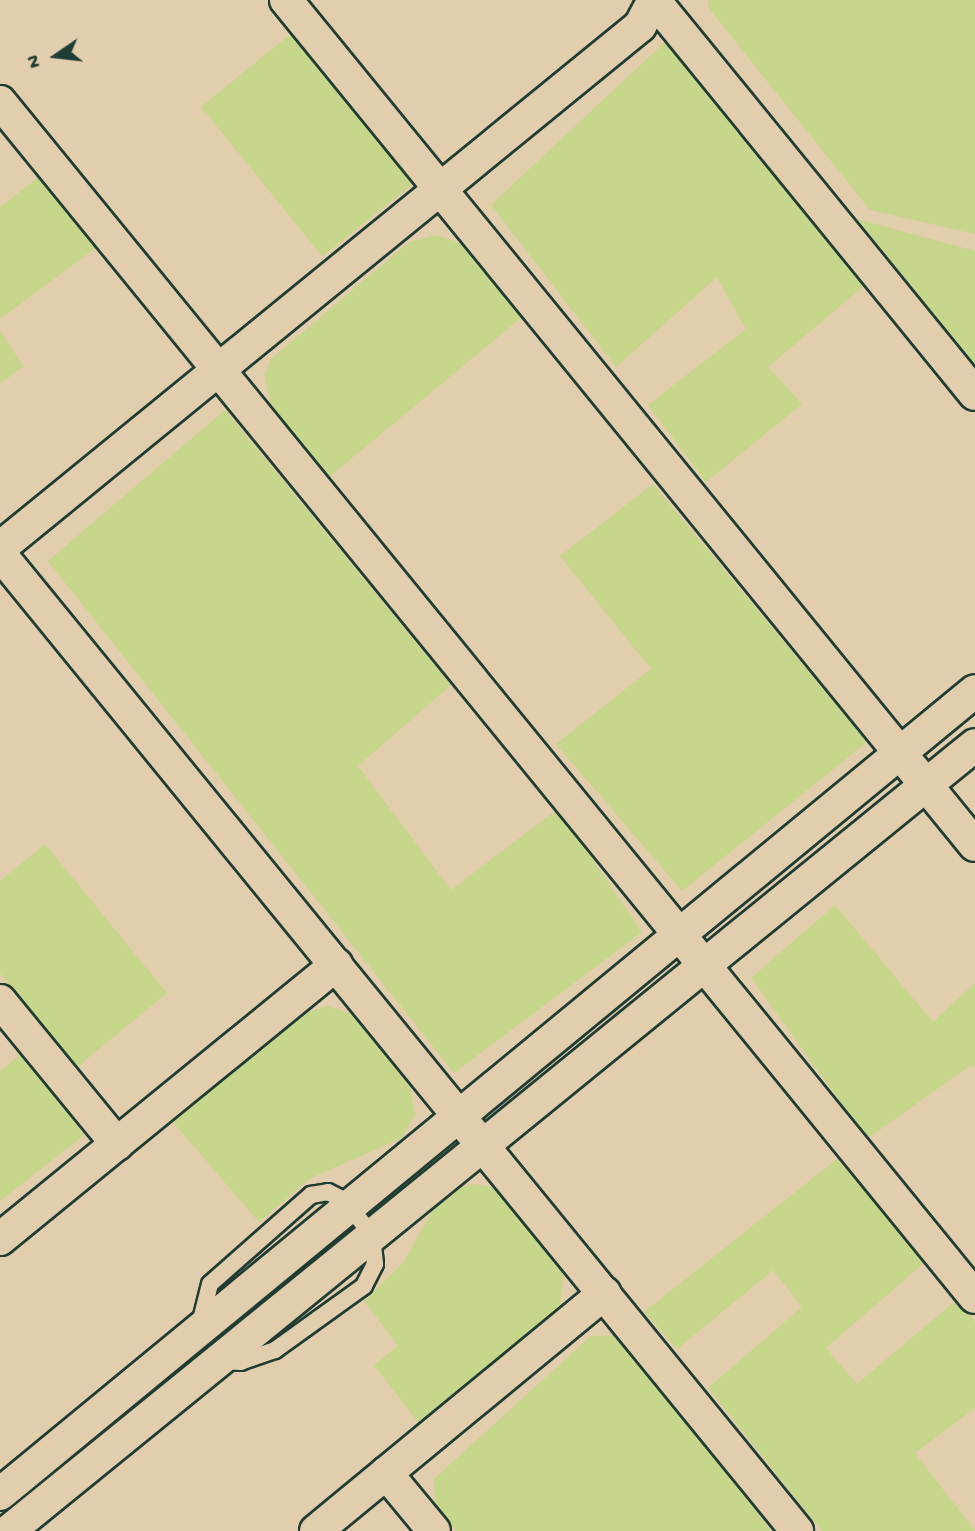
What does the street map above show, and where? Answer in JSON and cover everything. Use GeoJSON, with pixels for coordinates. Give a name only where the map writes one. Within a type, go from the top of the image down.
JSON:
{"type":"FeatureCollection","features":[{"type":"Feature","properties":{"kind":"street"},"geometry":{"type":"LineString","coordinates":[[286,0],[975,845]]}},
{"type":"Feature","properties":{"kind":"street"},"geometry":{"type":"LineString","coordinates":[[797,1531],[0,551],[640,26],[654,0],[975,394]]}},
{"type":"Feature","properties":{"kind":"street"},"geometry":{"type":"LineString","coordinates":[[0,102],[975,1297]]}},
{"type":"Feature","properties":{"kind":"street"},"geometry":{"type":"LineString","coordinates":[[0,1494],[975,691]]}},
{"type":"Feature","properties":{"kind":"street"},"geometry":{"type":"LineString","coordinates":[[9,1531],[975,745]]}},
{"type":"Feature","properties":{"kind":"street"},"geometry":{"type":"LineString","coordinates":[[0,1239],[336,965]]}},
{"type":"Feature","properties":{"kind":"street"},"geometry":{"type":"LineString","coordinates":[[0,1001],[117,1144]]}},
{"type":"Feature","properties":{"kind":"street"},"geometry":{"type":"LineString","coordinates":[[316,1531],[605,1293]]}},
{"type":"Feature","properties":{"kind":"street"},"geometry":{"type":"LineString","coordinates":[[387,1473],[434,1531]]}},
{"type":"Feature","properties":{"kind":"lane"},"geometry":{"type":"LineString","coordinates":[[349,1206],[372,1236]]}},
{"type":"Feature","properties":{"kind":"green space"},"geometry":{"type":"Polygon","coordinates":[[[709,0],[975,0],[975,234],[870,210],[708,7],[709,0]]]}},
{"type":"Feature","properties":{"kind":"green space"},"geometry":{"type":"Polygon","coordinates":[[[292,33],[413,183],[323,257],[201,107],[292,33]]]}},
{"type":"Feature","properties":{"kind":"green space"},"geometry":{"type":"Polygon","coordinates":[[[665,42],[865,285],[768,367],[802,404],[706,482],[648,405],[746,329],[717,277],[616,367],[491,205],[665,42]]]}},
{"type":"Feature","properties":{"kind":"green space"},"geometry":{"type":"Polygon","coordinates":[[[39,177],[97,247],[0,319],[0,207],[39,177]]]}},
{"type":"Feature","properties":{"kind":"green space"},"geometry":{"type":"Polygon","coordinates":[[[857,219],[975,251],[975,364],[857,219]]]}},
{"type":"Feature","properties":{"kind":"green space"},"geometry":{"type":"Polygon","coordinates":[[[435,235],[461,243],[522,317],[329,477],[270,404],[265,375],[270,360],[409,242],[435,235]]]}},
{"type":"Feature","properties":{"kind":"green space"},"geometry":{"type":"Polygon","coordinates":[[[0,330],[23,366],[0,384],[0,330]]]}},
{"type":"Feature","properties":{"kind":"green space"},"geometry":{"type":"Polygon","coordinates":[[[225,410],[451,685],[358,766],[451,890],[558,809],[642,932],[454,1073],[48,561],[225,410]]]}},
{"type":"Feature","properties":{"kind":"green space"},"geometry":{"type":"Polygon","coordinates":[[[653,484],[867,742],[682,891],[556,744],[651,669],[560,556],[653,484]]]}},
{"type":"Feature","properties":{"kind":"green space"},"geometry":{"type":"Polygon","coordinates":[[[45,844],[167,993],[77,1067],[0,973],[0,881],[45,844]]]}},
{"type":"Feature","properties":{"kind":"green space"},"geometry":{"type":"Polygon","coordinates":[[[835,905],[933,1022],[975,983],[975,1068],[971,1065],[867,1139],[751,978],[835,905]]]}},
{"type":"Feature","properties":{"kind":"green space"},"geometry":{"type":"Polygon","coordinates":[[[327,1006],[352,1014],[410,1087],[415,1114],[402,1138],[311,1178],[259,1222],[173,1122],[302,1014],[327,1006]]]}},
{"type":"Feature","properties":{"kind":"green space"},"geometry":{"type":"Polygon","coordinates":[[[23,1052],[84,1135],[0,1201],[0,1071],[23,1052]]]}},
{"type":"Feature","properties":{"kind":"green space"},"geometry":{"type":"Polygon","coordinates":[[[837,1159],[926,1261],[826,1348],[857,1384],[959,1298],[975,1322],[975,1408],[915,1453],[975,1531],[822,1531],[708,1388],[802,1307],[773,1270],[677,1349],[644,1312],[837,1159]]]}},
{"type":"Feature","properties":{"kind":"green space"},"geometry":{"type":"Polygon","coordinates":[[[476,1184],[492,1187],[557,1262],[563,1275],[561,1303],[554,1314],[418,1422],[374,1365],[398,1346],[364,1301],[403,1263],[435,1206],[460,1187],[476,1184]]]}},
{"type":"Feature","properties":{"kind":"green space"},"geometry":{"type":"Polygon","coordinates":[[[623,1335],[771,1531],[456,1531],[435,1506],[434,1479],[591,1336],[623,1335]]]}}]}
